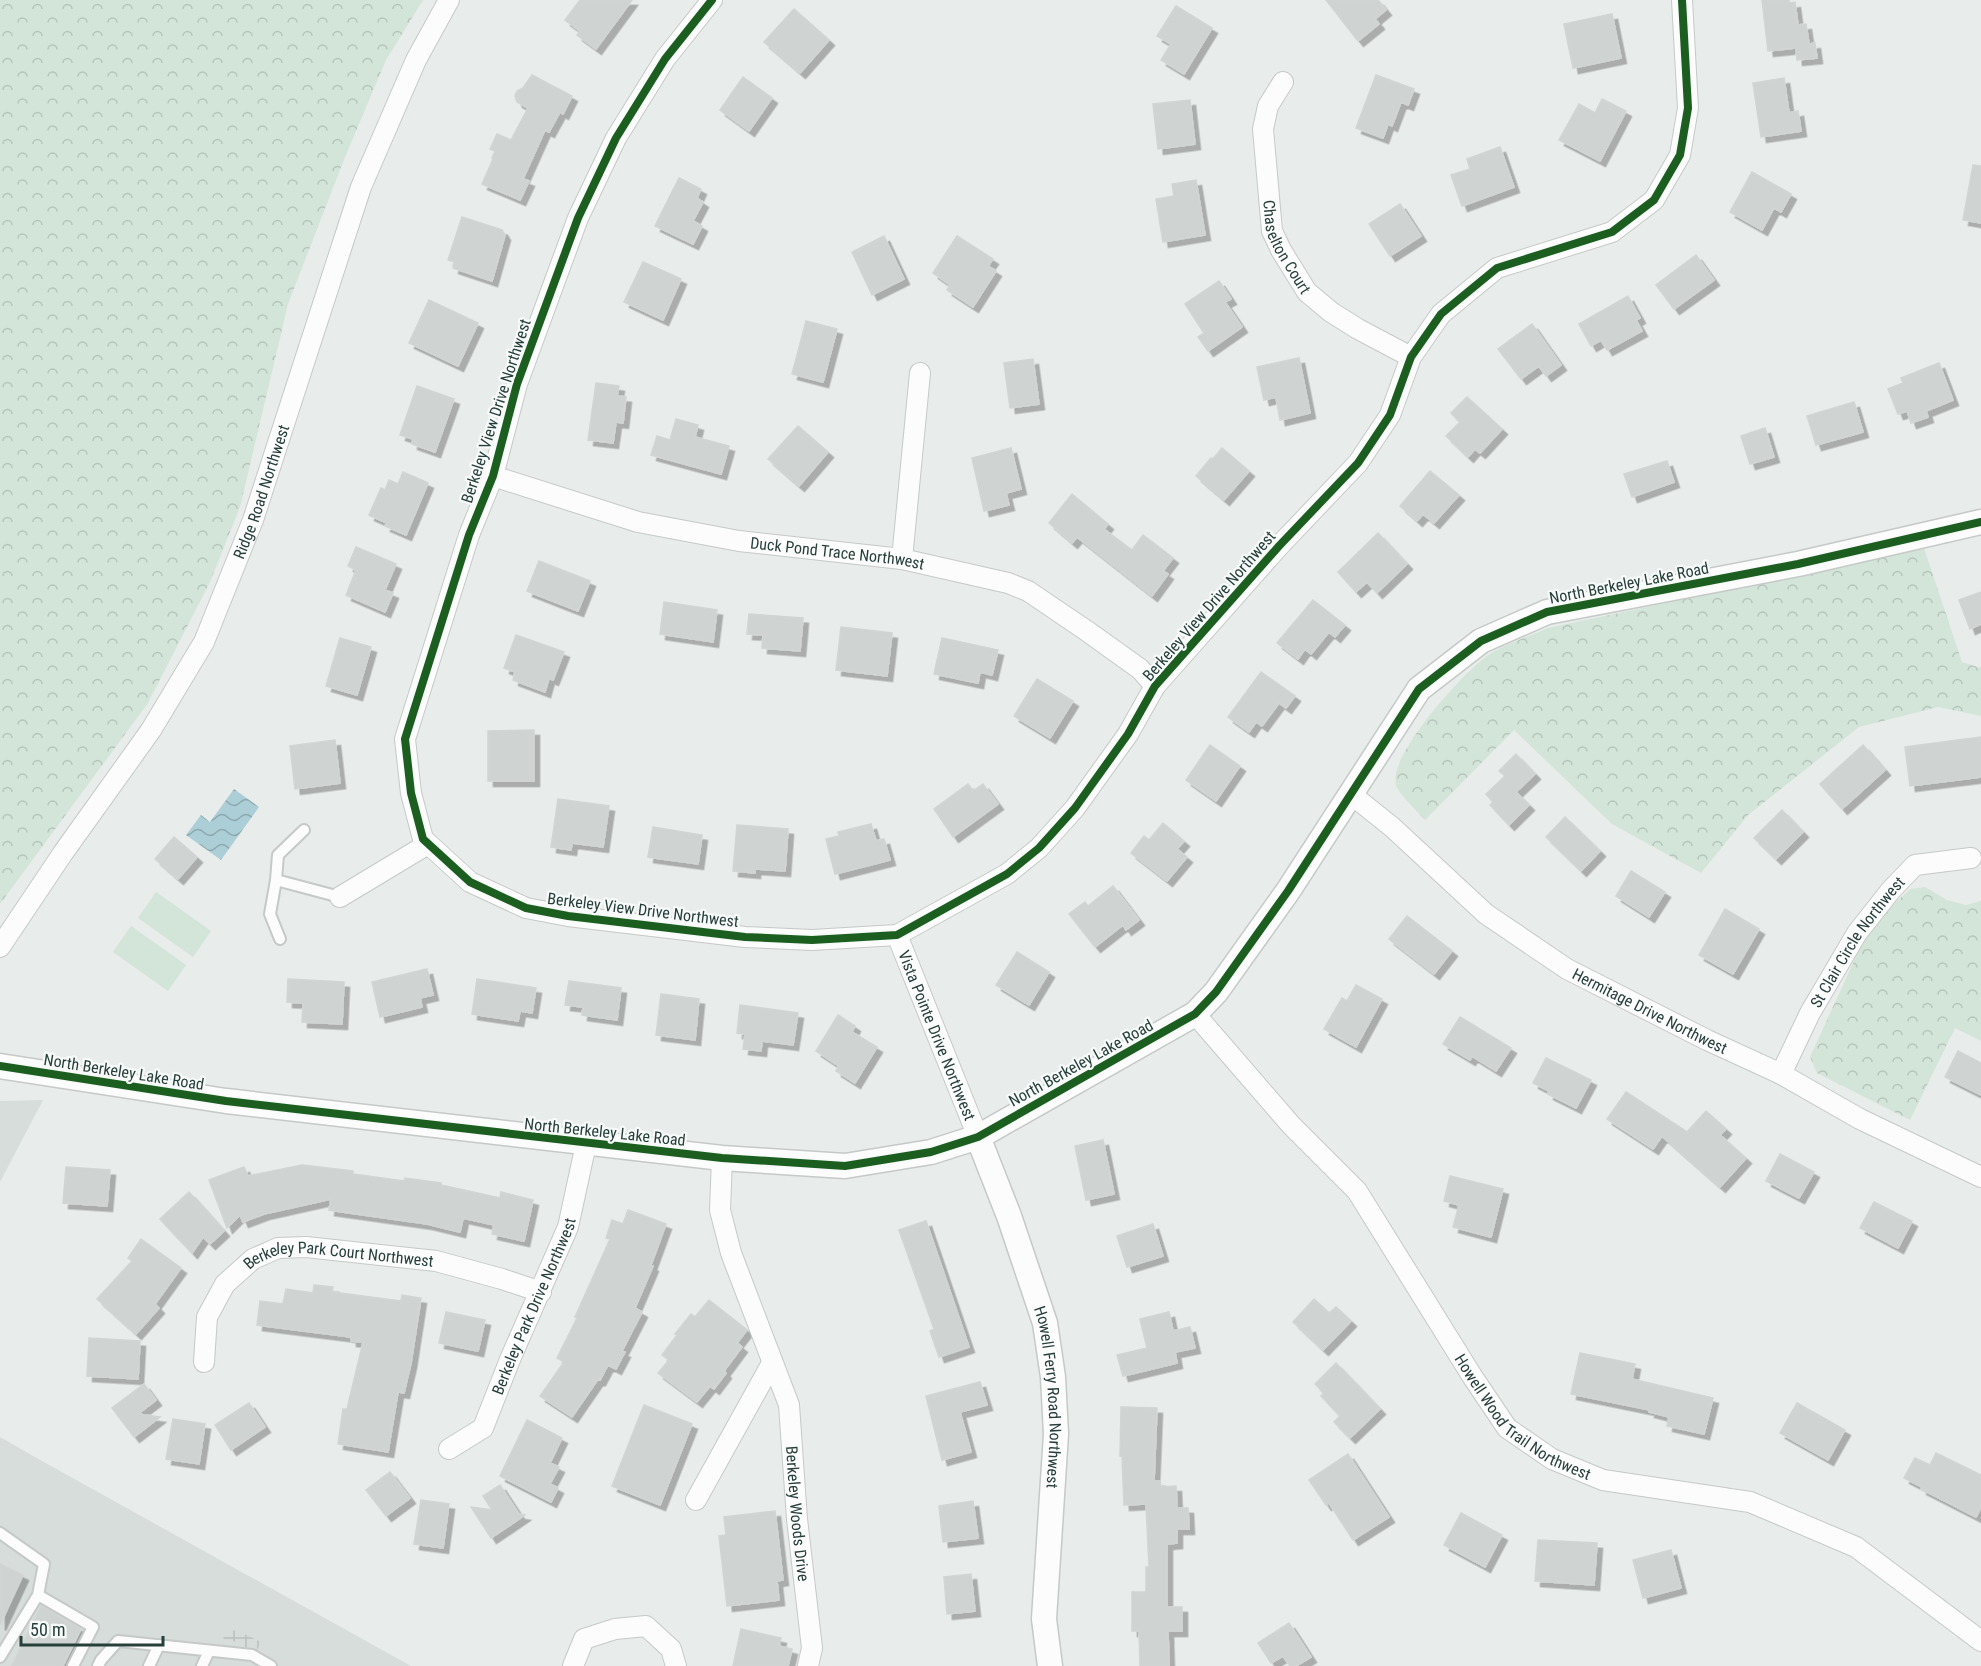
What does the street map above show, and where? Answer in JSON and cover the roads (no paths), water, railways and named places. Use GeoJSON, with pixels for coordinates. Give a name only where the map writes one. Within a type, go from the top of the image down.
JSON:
{"type":"FeatureCollection","features":[{"type":"Feature","properties":{"kind":"street","name":"Ridge Road Northwest"},"geometry":{"type":"LineString","coordinates":[[0,947],[63,853],[151,730],[204,642],[253,520],[361,187],[416,60],[449,0]]}},
{"type":"Feature","properties":{"kind":"street","name":"Berkeley View Drive Northwest"},"geometry":{"type":"LineString","coordinates":[[712,0],[665,59],[616,138],[578,218],[517,384],[493,476],[469,535],[405,739],[411,793],[423,839],[470,882],[526,908],[568,916],[745,937],[812,940],[897,934],[1007,874],[1039,848],[1075,808],[1128,734],[1155,686],[1279,546],[1358,463],[1390,415],[1411,357],[1441,314],[1497,268],[1612,232],[1654,200],[1680,155],[1688,108],[1682,0]]}},
{"type":"Feature","properties":{"kind":"street","name":"Chaselton Court"},"geometry":{"type":"LineString","coordinates":[[1283,82],[1268,106],[1263,129],[1272,231],[1307,292],[1330,312],[1411,357]]}},
{"type":"Feature","properties":{"kind":"street"},"geometry":{"type":"LineString","coordinates":[[902,559],[920,373]]}},
{"type":"Feature","properties":{"kind":"street","name":"Duck Pond Trace Northwest"},"geometry":{"type":"LineString","coordinates":[[493,476],[638,522],[740,542],[902,559],[1008,583],[1028,591],[1140,669],[1155,686]]}},
{"type":"Feature","properties":{"kind":"street","name":"North Berkeley Lake Road"},"geometry":{"type":"LineString","coordinates":[[0,1065],[226,1101],[722,1158],[845,1166],[931,1152],[978,1137],[1195,1014],[1216,992],[1288,891],[1419,689],[1481,641],[1547,612],[1798,564],[1981,522]]}},
{"type":"Feature","properties":{"kind":"street","name":"Hermitage Drive Northwest"},"geometry":{"type":"LineString","coordinates":[[1352,795],[1392,827],[1486,914],[1567,969],[1707,1040],[1781,1074],[1860,1119],[1981,1177]]}},
{"type":"Feature","properties":{"kind":"street"},"geometry":{"type":"LineString","coordinates":[[340,897],[428,844]]}},
{"type":"Feature","properties":{"kind":"street","name":"St Clair Circle Northwest"},"geometry":{"type":"LineString","coordinates":[[1781,1074],[1810,1013],[1857,933],[1891,890],[1915,865],[1971,858]]}},
{"type":"Feature","properties":{"kind":"street","name":"Vista Pointe Drive Northwest"},"geometry":{"type":"LineString","coordinates":[[897,934],[978,1137]]}},
{"type":"Feature","properties":{"kind":"street","name":"Howell Wood Trail Northwest"},"geometry":{"type":"LineString","coordinates":[[1195,1014],[1290,1125],[1356,1191],[1507,1428],[1552,1459],[1603,1480],[1750,1502],[1856,1547],[1981,1641]]}},
{"type":"Feature","properties":{"kind":"street","name":"Howell Ferry Road Northwest"},"geometry":{"type":"LineString","coordinates":[[978,1137],[1009,1216],[1045,1323],[1053,1377],[1056,1434],[1044,1619],[1050,1666]]}},
{"type":"Feature","properties":{"kind":"street","name":"Berkeley Park Drive Northwest"},"geometry":{"type":"LineString","coordinates":[[449,1449],[483,1428],[511,1357],[568,1227],[586,1144]]}},
{"type":"Feature","properties":{"kind":"street","name":"Berkeley Woods Drive"},"geometry":{"type":"LineString","coordinates":[[722,1158],[720,1210],[731,1253],[789,1405],[797,1519],[812,1648],[808,1666]]}},
{"type":"Feature","properties":{"kind":"street","name":"Berkeley Park Court Northwest"},"geometry":{"type":"LineString","coordinates":[[204,1362],[207,1317],[225,1284],[253,1259],[278,1248],[306,1247],[436,1261],[541,1292]]}},
{"type":"Feature","properties":{"kind":"street"},"geometry":{"type":"LineString","coordinates":[[696,1500],[772,1363]]}},
{"type":"Feature","properties":{"kind":"street"},"geometry":{"type":"LineString","coordinates":[[573,1666],[584,1639],[615,1629],[646,1626],[671,1649],[676,1666]]}},
{"type":"Feature","properties":{"kind":"lane"},"geometry":{"type":"LineString","coordinates":[[280,939],[270,914],[278,855],[304,830]]}},
{"type":"Feature","properties":{"kind":"lane"},"geometry":{"type":"LineString","coordinates":[[276,880],[340,897]]}},
{"type":"Feature","properties":{"kind":"lane"},"geometry":{"type":"LineString","coordinates":[[0,1533],[44,1564],[38,1595],[0,1657]]}},
{"type":"Feature","properties":{"kind":"lane"},"geometry":{"type":"LineString","coordinates":[[38,1595],[93,1627],[73,1666]]}},
{"type":"Feature","properties":{"kind":"lane"},"geometry":{"type":"LineString","coordinates":[[98,1666],[101,1659],[118,1641],[252,1655],[264,1664]]}},
{"type":"Feature","properties":{"kind":"lane"},"geometry":{"type":"LineString","coordinates":[[149,1666],[159,1645]]}},
{"type":"Feature","properties":{"kind":"lane"},"geometry":{"type":"LineString","coordinates":[[202,1666],[209,1651]]}},
{"type":"Feature","properties":{"kind":"water"},"geometry":{"type":"Polygon","coordinates":[[[234,789],[259,807],[221,860],[186,835],[201,815],[210,822],[234,789]]]}}]}
